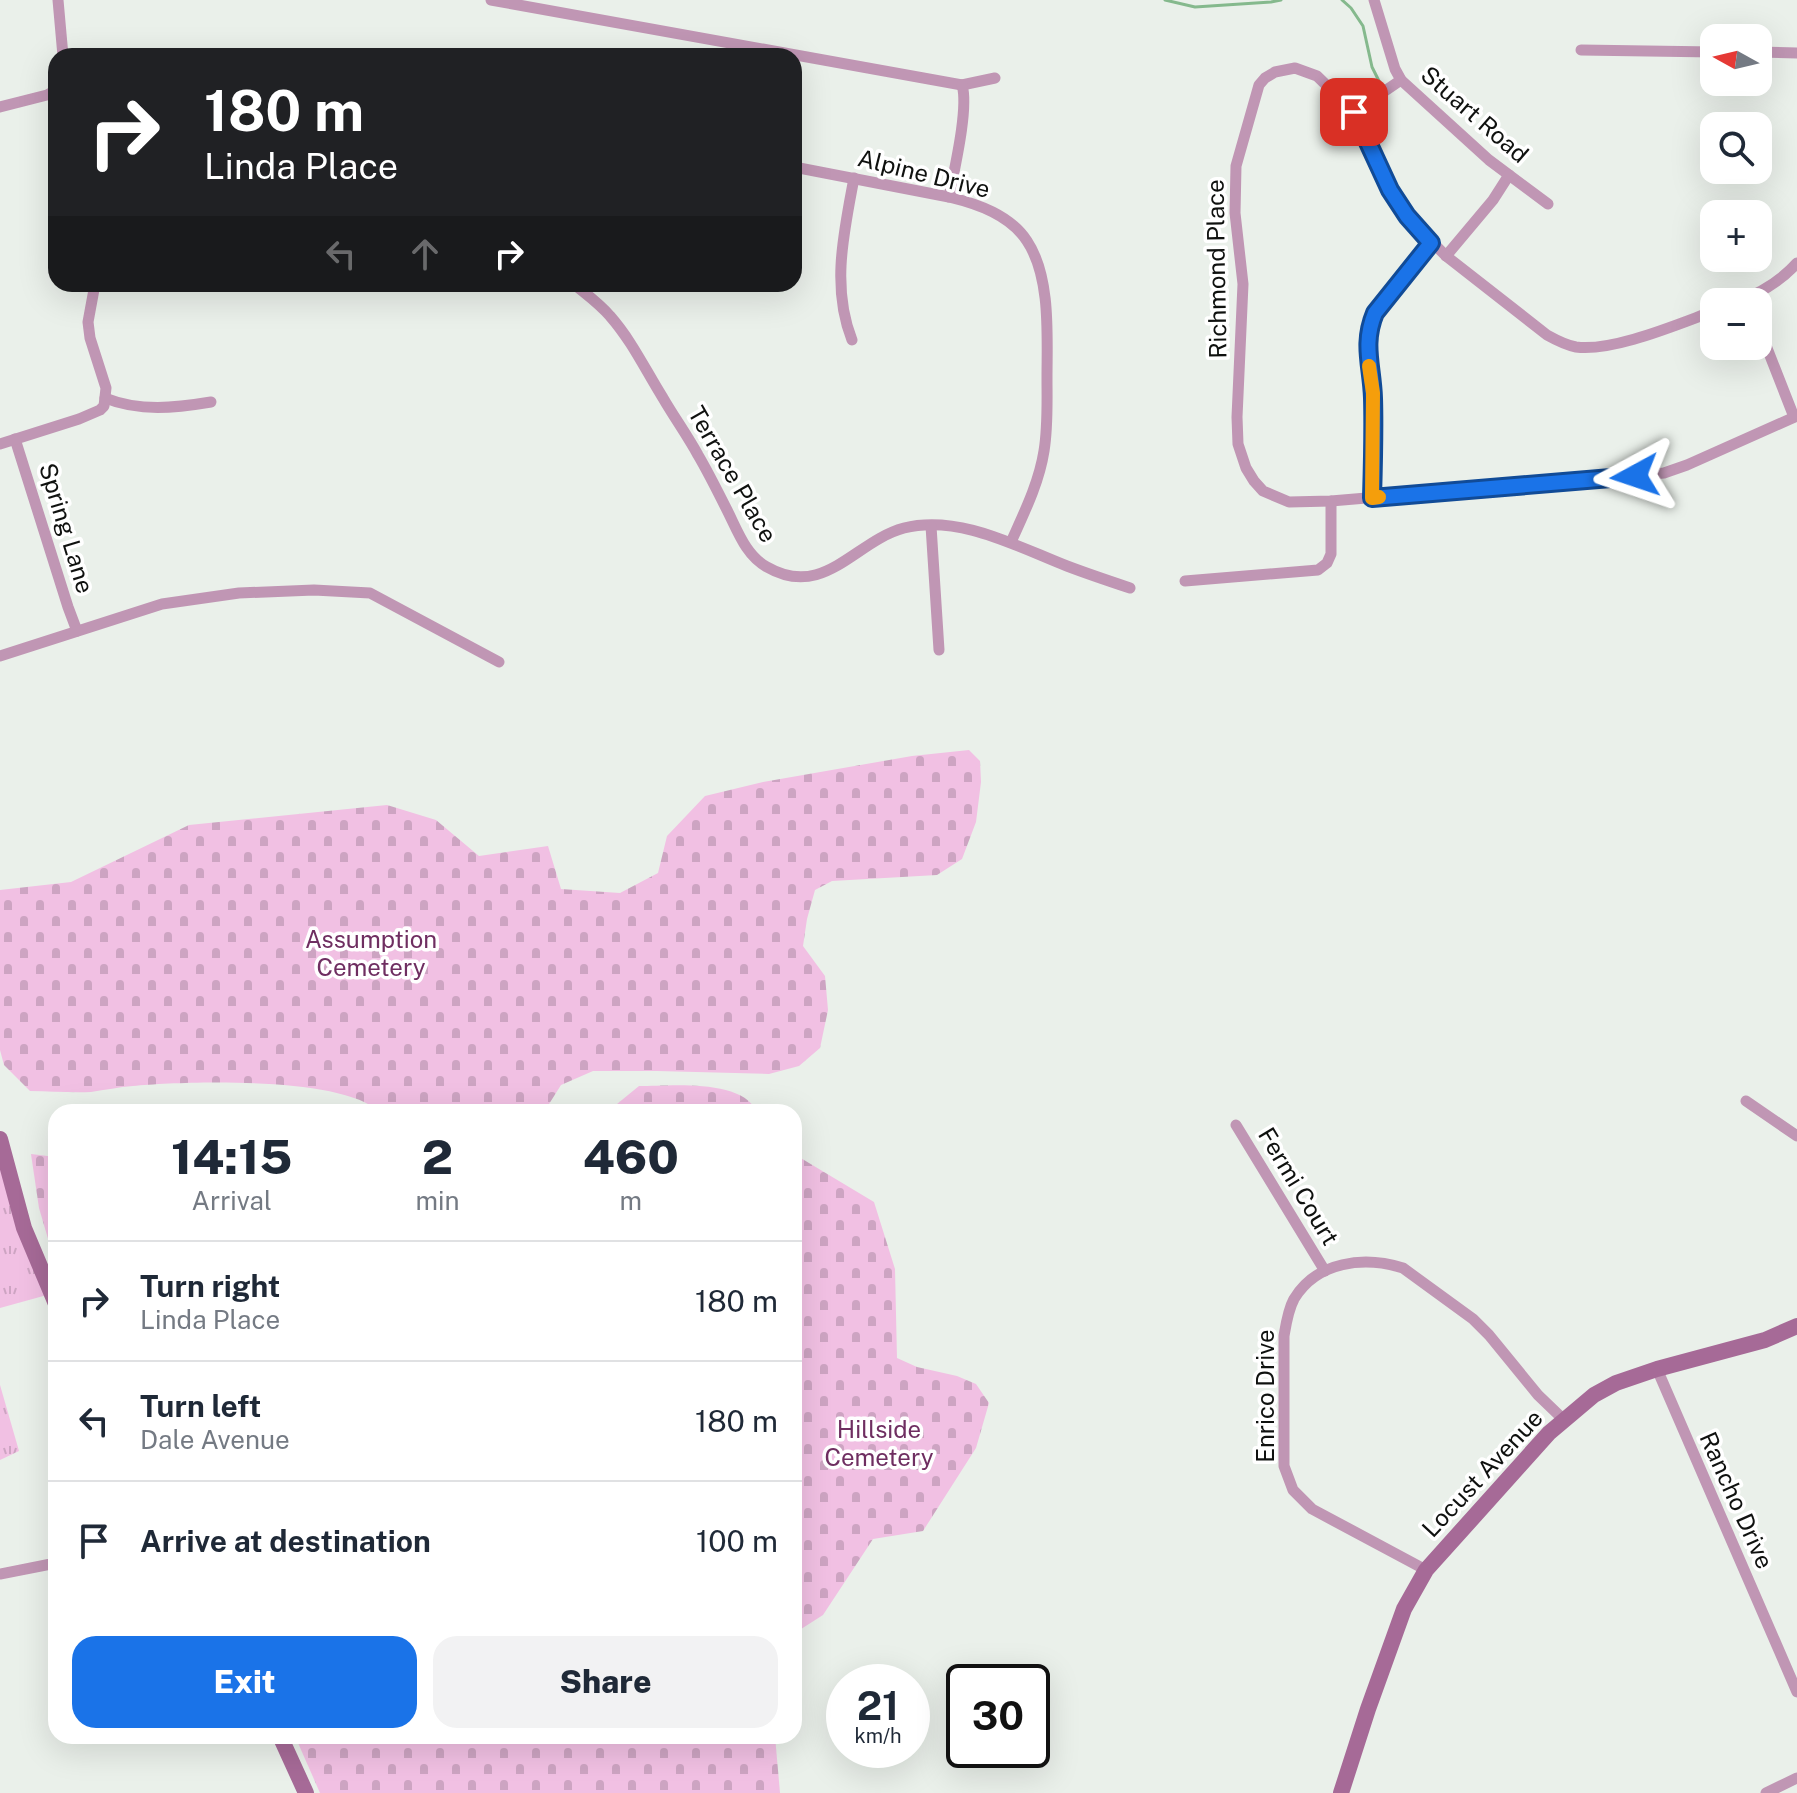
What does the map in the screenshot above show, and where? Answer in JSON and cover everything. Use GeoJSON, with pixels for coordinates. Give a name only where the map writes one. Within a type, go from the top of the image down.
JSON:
{"type":"FeatureCollection","features":[{"type":"Feature","properties":{"kind":"street"},"geometry":{"type":"LineString","coordinates":[[58,0],[63,48]]}},
{"type":"Feature","properties":{"kind":"street"},"geometry":{"type":"LineString","coordinates":[[491,0],[757,48]]}},
{"type":"Feature","properties":{"kind":"street","name":"Stuart Road"},"geometry":{"type":"LineString","coordinates":[[1374,0],[1401,80],[1450,126],[1548,204]]}},
{"type":"Feature","properties":{"kind":"street"},"geometry":{"type":"LineString","coordinates":[[1581,50],[1700,52]]}},
{"type":"Feature","properties":{"kind":"street"},"geometry":{"type":"LineString","coordinates":[[1772,52],[1797,53]]}},
{"type":"Feature","properties":{"kind":"street"},"geometry":{"type":"LineString","coordinates":[[802,56],[962,85],[995,78]]}},
{"type":"Feature","properties":{"kind":"street","name":"Richmond Place"},"geometry":{"type":"LineString","coordinates":[[1354,112],[1317,76],[1295,68],[1275,72],[1259,85],[1236,166],[1235,213],[1243,284],[1238,444],[1246,468],[1263,491],[1289,502],[1331,501],[1664,473],[1796,416]]}},
{"type":"Feature","properties":{"kind":"street"},"geometry":{"type":"LineString","coordinates":[[1401,80],[1354,112],[1390,190],[1407,216],[1446,256],[1547,335],[1572,346],[1586,348],[1642,337],[1700,316]]}},
{"type":"Feature","properties":{"kind":"street"},"geometry":{"type":"LineString","coordinates":[[949,197],[965,93],[962,85]]}},
{"type":"Feature","properties":{"kind":"street"},"geometry":{"type":"LineString","coordinates":[[0,107],[48,94]]}},
{"type":"Feature","properties":{"kind":"street","name":"Alpine Drive"},"geometry":{"type":"LineString","coordinates":[[802,168],[949,197],[989,209],[1009,222],[1031,246],[1041,276],[1047,322],[1047,425],[1044,453],[1032,495],[1011,542]]}},
{"type":"Feature","properties":{"kind":"street"},"geometry":{"type":"LineString","coordinates":[[1446,256],[1493,200],[1509,175]]}},
{"type":"Feature","properties":{"kind":"street"},"geometry":{"type":"LineString","coordinates":[[852,340],[844,320],[840,286],[842,242],[854,178]]}},
{"type":"Feature","properties":{"kind":"street"},"geometry":{"type":"LineString","coordinates":[[1372,498],[1373,393],[1367,340],[1370,325],[1375,313],[1431,243]]}},
{"type":"Feature","properties":{"kind":"street"},"geometry":{"type":"LineString","coordinates":[[1768,288],[1797,263]]}},
{"type":"Feature","properties":{"kind":"street"},"geometry":{"type":"LineString","coordinates":[[0,444],[79,419],[104,406],[106,388],[90,338],[89,313],[93,292]]}},
{"type":"Feature","properties":{"kind":"street","name":"Terrace Place"},"geometry":{"type":"LineString","coordinates":[[583,292],[610,316],[628,339],[698,454],[743,543],[755,559],[766,567],[785,575],[813,577],[845,562],[883,536],[906,528],[931,526],[972,530],[1011,542],[1130,588]]}},
{"type":"Feature","properties":{"kind":"street"},"geometry":{"type":"LineString","coordinates":[[1772,359],[1796,416]]}},
{"type":"Feature","properties":{"kind":"street"},"geometry":{"type":"LineString","coordinates":[[105,398],[140,408],[211,402]]}},
{"type":"Feature","properties":{"kind":"street","name":"Spring Lane"},"geometry":{"type":"LineString","coordinates":[[15,439],[77,631]]}},
{"type":"Feature","properties":{"kind":"street"},"geometry":{"type":"LineString","coordinates":[[1185,581],[1318,570],[1327,563],[1331,554],[1331,501]]}},
{"type":"Feature","properties":{"kind":"street"},"geometry":{"type":"LineString","coordinates":[[931,526],[939,650]]}},
{"type":"Feature","properties":{"kind":"street"},"geometry":{"type":"LineString","coordinates":[[0,656],[162,604],[208,596],[314,590],[370,593],[499,662]]}},
{"type":"Feature","properties":{"kind":"street"},"geometry":{"type":"LineString","coordinates":[[1746,1101],[1797,1136]]}},
{"type":"Feature","properties":{"kind":"street","name":"Fermi Court"},"geometry":{"type":"LineString","coordinates":[[1236,1125],[1325,1271]]}},
{"type":"Feature","properties":{"kind":"street"},"geometry":{"type":"LineString","coordinates":[[0,1139],[24,1228],[48,1285]]}},
{"type":"Feature","properties":{"kind":"street","name":"Enrico Drive"},"geometry":{"type":"LineString","coordinates":[[1426,1570],[1312,1509],[1293,1490],[1288,1480],[1284,1466],[1284,1336],[1294,1300],[1305,1286],[1325,1271],[1344,1263],[1361,1262],[1403,1268],[1473,1319],[1538,1395],[1564,1420]]}},
{"type":"Feature","properties":{"kind":"street","name":"Locust Avenue"},"geometry":{"type":"LineString","coordinates":[[1341,1793],[1404,1609],[1426,1570],[1549,1433],[1594,1395],[1616,1383],[1765,1340],[1797,1326]]}},
{"type":"Feature","properties":{"kind":"street","name":"Rancho Drive"},"geometry":{"type":"LineString","coordinates":[[1657,1369],[1797,1692]]}},
{"type":"Feature","properties":{"kind":"street"},"geometry":{"type":"LineString","coordinates":[[0,1574],[48,1565]]}},
{"type":"Feature","properties":{"kind":"street"},"geometry":{"type":"LineString","coordinates":[[284,1744],[306,1793]]}},
{"type":"Feature","properties":{"kind":"street"},"geometry":{"type":"LineString","coordinates":[[1766,1793],[1797,1778]]}},
{"type":"Feature","properties":{"kind":"green space","name":"Assumption Cemetery"},"geometry":{"type":"Polygon","coordinates":[[[969,750],[980,761],[976,822],[962,859],[937,875],[832,881],[815,890],[803,946],[825,976],[828,1010],[820,1048],[799,1066],[769,1074],[593,1071],[561,1085],[549,1104],[366,1104],[333,1092],[262,1084],[188,1083],[128,1086],[91,1092],[30,1091],[4,1065],[0,1050],[0,890],[71,882],[189,825],[387,805],[436,820],[479,856],[548,846],[561,889],[620,893],[658,873],[667,836],[705,796],[763,782],[912,756],[969,750]]]}},
{"type":"Feature","properties":{"kind":"green space"},"geometry":{"type":"Polygon","coordinates":[[[686,1085],[721,1089],[737,1094],[751,1104],[617,1104],[639,1086],[686,1085]]]}},
{"type":"Feature","properties":{"kind":"green space"},"geometry":{"type":"Polygon","coordinates":[[[0,1144],[47,1295],[0,1308],[0,1144]]]}},
{"type":"Feature","properties":{"kind":"green space"},"geometry":{"type":"Polygon","coordinates":[[[31,1154],[48,1156],[48,1239],[39,1208],[31,1154]]]}},
{"type":"Feature","properties":{"kind":"green space","name":"Hillside Cemetery"},"geometry":{"type":"Polygon","coordinates":[[[802,1159],[874,1202],[895,1269],[897,1358],[976,1384],[989,1403],[976,1448],[923,1531],[873,1539],[823,1615],[802,1628],[802,1159]]]}},
{"type":"Feature","properties":{"kind":"green space"},"geometry":{"type":"Polygon","coordinates":[[[0,1385],[19,1451],[0,1460],[0,1385]]]}},
{"type":"Feature","properties":{"kind":"green space"},"geometry":{"type":"Polygon","coordinates":[[[299,1744],[776,1744],[780,1793],[320,1793],[299,1744]]]}},
{"type":"Feature","properties":{"kind":"waterway"},"geometry":{"type":"LineString","coordinates":[[1165,0],[1195,7],[1281,0]]}},
{"type":"Feature","properties":{"kind":"waterway"},"geometry":{"type":"LineString","coordinates":[[1342,0],[1363,26],[1372,67],[1381,85]]}},
{"type":"Feature","properties":{"kind":"slow traffic"},"geometry":{"type":"LineString","coordinates":[[1369,366],[1373,393],[1372,498],[1379,497]]}},
{"type":"Feature","properties":{"kind":"route"},"geometry":{"type":"LineString","coordinates":[[1354,112],[1390,190],[1407,216],[1431,243],[1375,313],[1370,325],[1367,340],[1373,393],[1372,498],[1635,476]]}}]}
